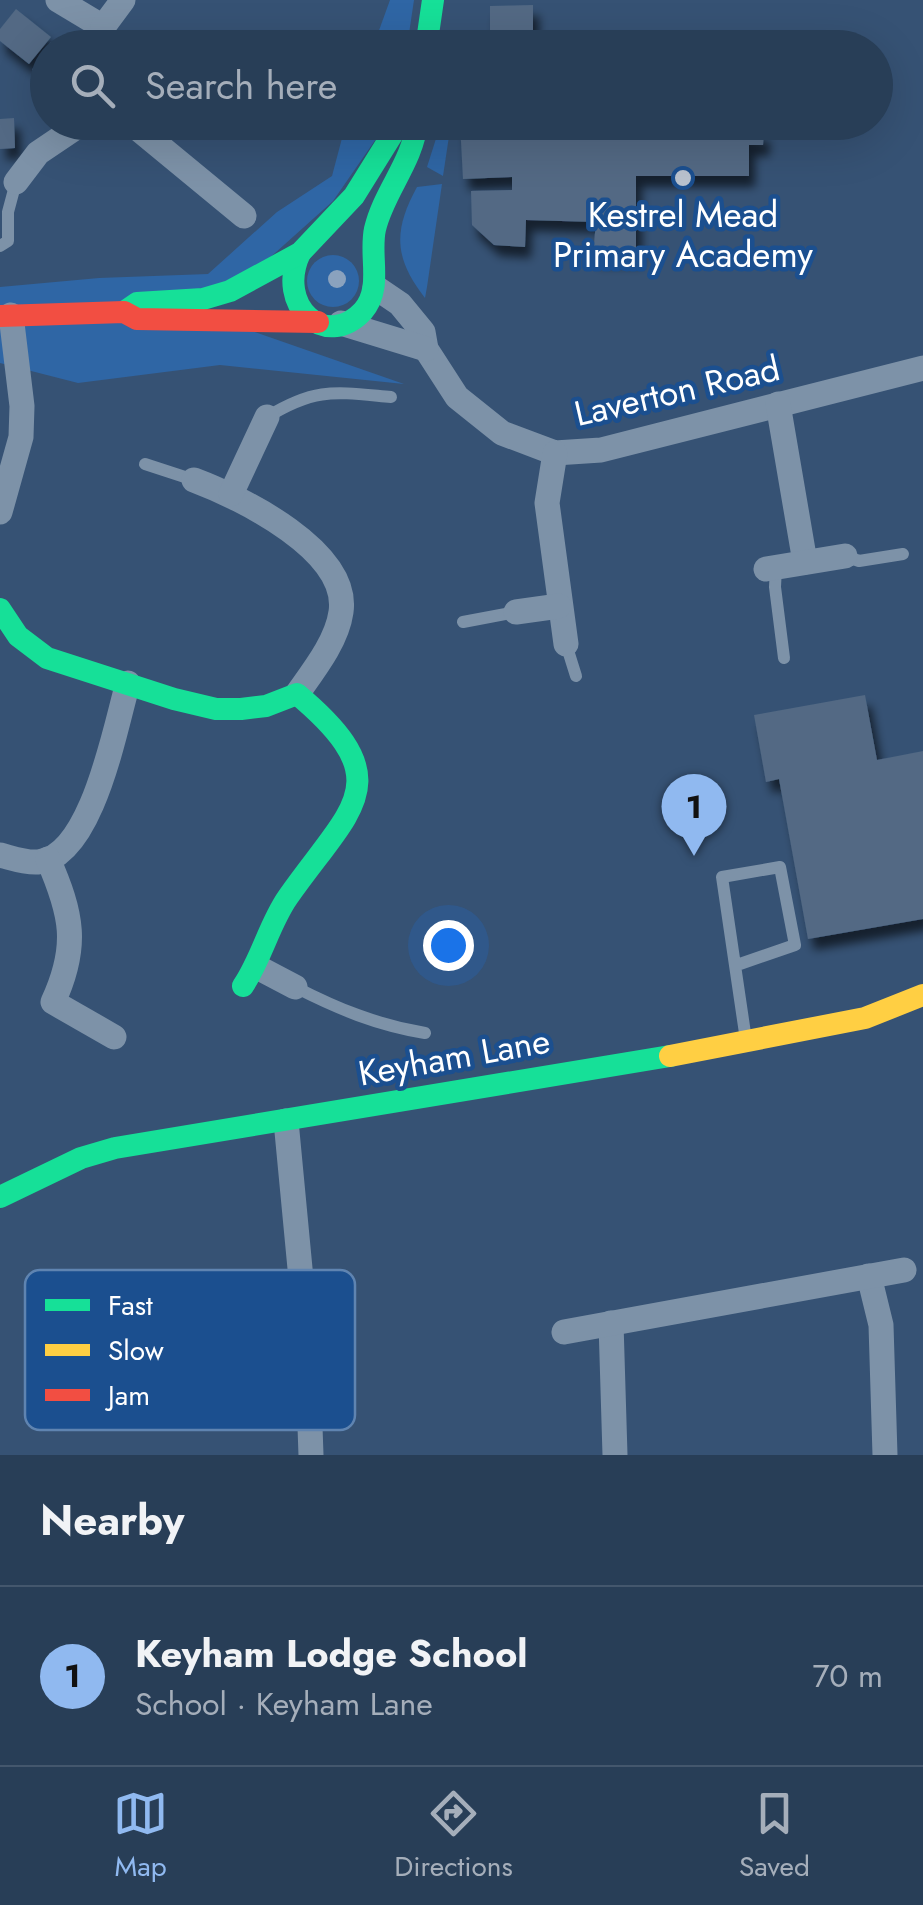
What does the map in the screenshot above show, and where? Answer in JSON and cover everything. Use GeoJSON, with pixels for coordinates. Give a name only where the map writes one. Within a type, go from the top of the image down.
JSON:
{"type":"FeatureCollection","features":[{"type":"Feature","properties":{"kind":"street"},"geometry":{"type":"LineString","coordinates":[[58,0],[94,30]]}},
{"type":"Feature","properties":{"kind":"street"},"geometry":{"type":"LineString","coordinates":[[106,30],[123,0]]}},
{"type":"Feature","properties":{"kind":"street"},"geometry":{"type":"LineString","coordinates":[[429,30],[433,0]]}},
{"type":"Feature","properties":{"kind":"street"},"geometry":{"type":"LineString","coordinates":[[16,182],[38,154],[58,140]]}},
{"type":"Feature","properties":{"kind":"street"},"geometry":{"type":"LineString","coordinates":[[152,140],[244,216]]}},
{"type":"Feature","properties":{"kind":"street"},"geometry":{"type":"LineString","coordinates":[[389,140],[354,196],[291,270],[290,289],[300,309],[330,322],[426,349]]}},
{"type":"Feature","properties":{"kind":"street"},"geometry":{"type":"LineString","coordinates":[[0,512],[21,437],[22,406],[6,316],[124,312],[137,319],[330,322],[364,311],[374,279],[378,219],[413,140]]}},
{"type":"Feature","properties":{"kind":"street"},"geometry":{"type":"LineString","coordinates":[[124,312],[137,303],[213,297],[230,291],[328,238],[349,242],[366,254],[374,279]]}},
{"type":"Feature","properties":{"kind":"street","name":"Laverton Road"},"geometry":{"type":"LineString","coordinates":[[374,279],[423,332],[426,349],[457,396],[502,433],[555,453],[601,450],[923,368]]}},
{"type":"Feature","properties":{"kind":"street"},"geometry":{"type":"LineString","coordinates":[[778,404],[805,562]]}},
{"type":"Feature","properties":{"kind":"street"},"geometry":{"type":"LineString","coordinates":[[231,494],[267,418]]}},
{"type":"Feature","properties":{"kind":"street"},"geometry":{"type":"LineString","coordinates":[[555,453],[547,503],[566,644]]}},
{"type":"Feature","properties":{"kind":"street"},"geometry":{"type":"LineString","coordinates":[[0,609],[18,636],[47,658],[216,710],[266,706],[298,694],[339,622],[339,585],[326,562],[292,534],[231,494],[194,480]]}},
{"type":"Feature","properties":{"kind":"street"},"geometry":{"type":"LineString","coordinates":[[771,568],[845,556]]}},
{"type":"Feature","properties":{"kind":"street"},"geometry":{"type":"LineString","coordinates":[[516,612],[559,606]]}},
{"type":"Feature","properties":{"kind":"street"},"geometry":{"type":"LineString","coordinates":[[0,855],[37,862],[48,860],[69,846],[88,814],[128,683]]}},
{"type":"Feature","properties":{"kind":"street"},"geometry":{"type":"LineString","coordinates":[[295,988],[250,977],[270,926],[345,824],[356,793],[355,760],[342,731],[298,694]]}},
{"type":"Feature","properties":{"kind":"street"},"geometry":{"type":"LineString","coordinates":[[48,860],[66,904],[71,933],[66,974],[53,1002],[114,1037]]}},
{"type":"Feature","properties":{"kind":"street","name":"Keyham Lane"},"geometry":{"type":"LineString","coordinates":[[0,1197],[81,1158],[115,1148],[746,1042],[865,1018],[923,994]]}},
{"type":"Feature","properties":{"kind":"street"},"geometry":{"type":"LineString","coordinates":[[286,1122],[300,1270]]}},
{"type":"Feature","properties":{"kind":"street"},"geometry":{"type":"LineString","coordinates":[[564,1332],[904,1270]]}},
{"type":"Feature","properties":{"kind":"street"},"geometry":{"type":"LineString","coordinates":[[869,1276],[881,1325],[885,1455]]}},
{"type":"Feature","properties":{"kind":"street"},"geometry":{"type":"LineString","coordinates":[[611,1323],[615,1455]]}},
{"type":"Feature","properties":{"kind":"street"},"geometry":{"type":"LineString","coordinates":[[310,1430],[311,1455]]}},
{"type":"Feature","properties":{"kind":"lane"},"geometry":{"type":"LineString","coordinates":[[0,246],[8,240],[8,212],[16,182]]}},
{"type":"Feature","properties":{"kind":"lane"},"geometry":{"type":"LineString","coordinates":[[267,418],[298,398],[327,392],[391,396]]}},
{"type":"Feature","properties":{"kind":"lane"},"geometry":{"type":"LineString","coordinates":[[145,464],[194,480]]}},
{"type":"Feature","properties":{"kind":"lane"},"geometry":{"type":"LineString","coordinates":[[845,556],[859,561],[903,554]]}},
{"type":"Feature","properties":{"kind":"lane"},"geometry":{"type":"LineString","coordinates":[[771,568],[784,658]]}},
{"type":"Feature","properties":{"kind":"lane"},"geometry":{"type":"LineString","coordinates":[[462,622],[516,612]]}},
{"type":"Feature","properties":{"kind":"lane"},"geometry":{"type":"LineString","coordinates":[[566,644],[576,676]]}},
{"type":"Feature","properties":{"kind":"lane"},"geometry":{"type":"LineString","coordinates":[[737,965],[795,944],[780,867],[722,877],[746,1042]]}},
{"type":"Feature","properties":{"kind":"lane"},"geometry":{"type":"LineString","coordinates":[[295,988],[371,1022],[425,1033]]}},
{"type":"Feature","properties":{"kind":"shaded area"},"geometry":{"type":"Polygon","coordinates":[[[390,0],[414,0],[410,30],[379,30],[390,0]]]}},
{"type":"Feature","properties":{"kind":"shaded area"},"geometry":{"type":"Polygon","coordinates":[[[342,140],[375,140],[333,201],[265,262],[177,305],[404,384],[220,365],[78,383],[0,363],[0,287],[208,274],[277,212],[332,176],[342,140]]]}},
{"type":"Feature","properties":{"kind":"shaded area"},"geometry":{"type":"Polygon","coordinates":[[[436,140],[448,140],[443,176],[427,167],[436,140]]]}},
{"type":"Feature","properties":{"kind":"shaded area"},"geometry":{"type":"Polygon","coordinates":[[[442,184],[425,298],[407,270],[401,231],[417,187],[442,184]]]}},
{"type":"Feature","properties":{"kind":"shaded area"},"geometry":{"type":"Polygon","coordinates":[[[333,255],[352,262],[359,281],[352,300],[333,307],[314,300],[307,281],[314,262],[333,255]]]}},
{"type":"Feature","properties":{"kind":"building"},"geometry":{"type":"Polygon","coordinates":[[[533,5],[533,30],[490,30],[490,6],[533,5]]]}},
{"type":"Feature","properties":{"kind":"building"},"geometry":{"type":"Polygon","coordinates":[[[16,9],[42,30],[30,30],[29,64],[0,41],[0,29],[16,9]]]}},
{"type":"Feature","properties":{"kind":"building"},"geometry":{"type":"Polygon","coordinates":[[[14,118],[15,148],[0,149],[0,119],[14,118]]]}},
{"type":"Feature","properties":{"kind":"building"},"geometry":{"type":"Polygon","coordinates":[[[461,140],[763,140],[763,145],[749,145],[749,176],[636,176],[636,255],[593,255],[596,222],[526,220],[525,247],[494,245],[472,225],[471,191],[512,190],[512,177],[463,179],[461,140]]]}},
{"type":"Feature","properties":{"kind":"building"},"geometry":{"type":"Polygon","coordinates":[[[865,695],[877,760],[923,751],[923,919],[808,939],[779,779],[766,782],[754,715],[865,695]]]}},
{"type":"Feature","properties":{"kind":"traffic: fast"},"geometry":{"type":"LineString","coordinates":[[429,30],[433,0]]}},
{"type":"Feature","properties":{"kind":"traffic: fast"},"geometry":{"type":"LineString","coordinates":[[124,312],[137,303],[203,299],[230,291],[300,253],[354,196],[389,140]]}},
{"type":"Feature","properties":{"kind":"traffic: fast"},"geometry":{"type":"LineString","coordinates":[[300,253],[294,290],[308,317],[334,326],[349,322],[363,311],[374,282],[375,229],[413,140]]}},
{"type":"Feature","properties":{"kind":"traffic: fast"},"geometry":{"type":"LineString","coordinates":[[0,609],[18,636],[47,658],[174,699],[216,709],[241,709],[266,706],[297,694],[329,724],[349,750],[357,773],[356,795],[331,840],[281,907],[243,986]]}},
{"type":"Feature","properties":{"kind":"traffic: fast"},"geometry":{"type":"LineString","coordinates":[[0,1197],[81,1158],[115,1148],[670,1056]]}},
{"type":"Feature","properties":{"kind":"traffic: slow"},"geometry":{"type":"LineString","coordinates":[[670,1056],[865,1018],[923,995]]}},
{"type":"Feature","properties":{"kind":"traffic: jam"},"geometry":{"type":"LineString","coordinates":[[0,316],[124,312],[137,319],[318,322]]}},
{"type":"Feature","properties":{"kind":"place","name":"Kestrel Mead Primary Academy"},"geometry":{"type":"Point","coordinates":[683,178]}},
{"type":"Feature","properties":{"kind":"place","name":"Keyham Lodge School"},"geometry":{"type":"Point","coordinates":[694,856]}}]}
